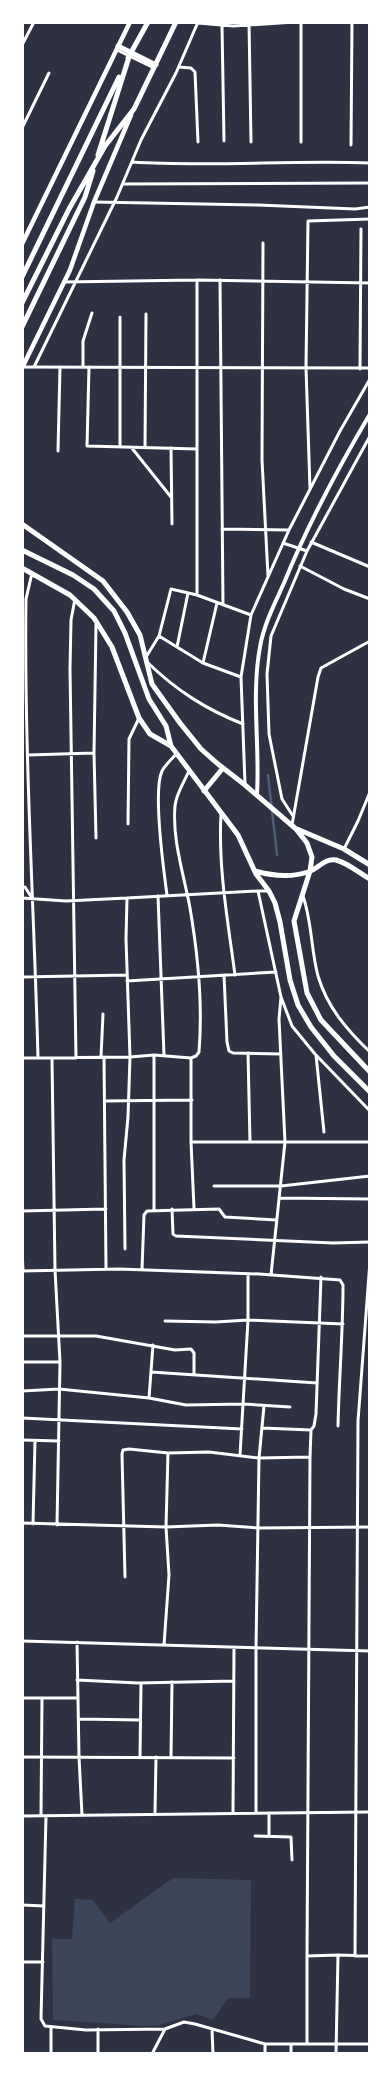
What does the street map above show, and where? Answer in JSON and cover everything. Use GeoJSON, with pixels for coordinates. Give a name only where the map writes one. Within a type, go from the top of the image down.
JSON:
{"type":"FeatureCollection","features":[{"type":"Feature","properties":{"kind":"main road"},"geometry":{"type":"LineString","coordinates":[[22,244],[130,22]]}},
{"type":"Feature","properties":{"kind":"main road"},"geometry":{"type":"LineString","coordinates":[[22,277],[129,57],[148,22]]}},
{"type":"Feature","properties":{"kind":"main road"},"geometry":{"type":"LineString","coordinates":[[23,367],[64,282],[94,202],[134,109],[176,22]]}},
{"type":"Feature","properties":{"kind":"main road"},"geometry":{"type":"LineString","coordinates":[[118,48],[155,66]]}},
{"type":"Feature","properties":{"kind":"main road"},"geometry":{"type":"LineString","coordinates":[[22,327],[84,198],[129,57]]}},
{"type":"Feature","properties":{"kind":"main road"},"geometry":{"type":"LineString","coordinates":[[22,303],[68,209],[105,146],[134,109]]}},
{"type":"Feature","properties":{"kind":"main road"},"geometry":{"type":"LineString","coordinates":[[22,524],[103,581],[127,612],[140,635],[152,684],[201,749],[222,768],[259,796],[296,829],[307,843],[312,857],[310,871],[294,921],[307,993],[321,1020],[370,1072]]}},
{"type":"Feature","properties":{"kind":"main road"},"geometry":{"type":"LineString","coordinates":[[22,550],[73,575],[94,588],[114,611],[125,632],[149,699],[166,726],[171,746]]}},
{"type":"Feature","properties":{"kind":"main road"},"geometry":{"type":"LineString","coordinates":[[22,568],[32,572],[75,599],[97,622],[112,647],[139,718],[150,734],[171,746],[177,753],[238,835],[255,871],[269,890],[280,922],[290,980],[298,1005],[311,1027],[334,1056],[370,1092]]}},
{"type":"Feature","properties":{"kind":"main road"},"geometry":{"type":"LineString","coordinates":[[204,791],[222,768]]}},
{"type":"Feature","properties":{"kind":"main road"},"geometry":{"type":"LineString","coordinates":[[296,829],[344,849],[370,865]]}},
{"type":"Feature","properties":{"kind":"main road"},"geometry":{"type":"LineString","coordinates":[[255,871],[273,876],[294,875],[310,871],[328,860],[337,860],[370,879]]}},
{"type":"Feature","properties":{"kind":"street"},"geometry":{"type":"LineString","coordinates":[[22,45],[34,22]]}},
{"type":"Feature","properties":{"kind":"street"},"geometry":{"type":"LineString","coordinates":[[34,367],[123,184],[141,140],[179,67],[198,23],[222,25],[295,22]]}},
{"type":"Feature","properties":{"kind":"street"},"geometry":{"type":"LineString","coordinates":[[301,22],[301,142]]}},
{"type":"Feature","properties":{"kind":"street"},"geometry":{"type":"LineString","coordinates":[[351,145],[352,22]]}},
{"type":"Feature","properties":{"kind":"street"},"geometry":{"type":"LineString","coordinates":[[249,24],[250,142]]}},
{"type":"Feature","properties":{"kind":"street"},"geometry":{"type":"LineString","coordinates":[[222,25],[224,141]]}},
{"type":"Feature","properties":{"kind":"street"},"geometry":{"type":"LineString","coordinates":[[179,67],[191,68],[195,72],[198,142]]}},
{"type":"Feature","properties":{"kind":"street"},"geometry":{"type":"LineString","coordinates":[[22,128],[49,74]]}},
{"type":"Feature","properties":{"kind":"street"},"geometry":{"type":"LineString","coordinates":[[132,162],[164,164],[370,163]]}},
{"type":"Feature","properties":{"kind":"street"},"geometry":{"type":"LineString","coordinates":[[123,184],[370,184]]}},
{"type":"Feature","properties":{"kind":"street"},"geometry":{"type":"LineString","coordinates":[[94,202],[356,209],[370,207]]}},
{"type":"Feature","properties":{"kind":"street"},"geometry":{"type":"LineString","coordinates":[[310,490],[306,368],[308,221],[370,219]]}},
{"type":"Feature","properties":{"kind":"street"},"geometry":{"type":"LineString","coordinates":[[360,369],[361,229]]}},
{"type":"Feature","properties":{"kind":"street"},"geometry":{"type":"LineString","coordinates":[[263,243],[262,460],[268,577]]}},
{"type":"Feature","properties":{"kind":"street"},"geometry":{"type":"LineString","coordinates":[[197,280],[197,596]]}},
{"type":"Feature","properties":{"kind":"street"},"geometry":{"type":"LineString","coordinates":[[64,282],[220,280],[370,283]]}},
{"type":"Feature","properties":{"kind":"street"},"geometry":{"type":"LineString","coordinates":[[220,280],[224,605]]}},
{"type":"Feature","properties":{"kind":"street"},"geometry":{"type":"LineString","coordinates":[[83,367],[83,341],[92,313]]}},
{"type":"Feature","properties":{"kind":"street"},"geometry":{"type":"LineString","coordinates":[[145,447],[146,314]]}},
{"type":"Feature","properties":{"kind":"street"},"geometry":{"type":"LineString","coordinates":[[120,317],[120,447]]}},
{"type":"Feature","properties":{"kind":"street"},"geometry":{"type":"LineString","coordinates":[[23,367],[370,368]]}},
{"type":"Feature","properties":{"kind":"street"},"geometry":{"type":"LineString","coordinates":[[58,451],[60,367]]}},
{"type":"Feature","properties":{"kind":"street"},"geometry":{"type":"LineString","coordinates":[[89,368],[88,446],[197,449]]}},
{"type":"Feature","properties":{"kind":"street"},"geometry":{"type":"LineString","coordinates":[[245,784],[241,676],[251,615],[283,543],[370,379]]}},
{"type":"Feature","properties":{"kind":"street"},"geometry":{"type":"LineString","coordinates":[[259,796],[257,693],[260,646],[267,622],[299,548],[370,414]]}},
{"type":"Feature","properties":{"kind":"street"},"geometry":{"type":"LineString","coordinates":[[293,816],[282,798],[269,734],[267,674],[271,636],[311,542],[370,436]]}},
{"type":"Feature","properties":{"kind":"street"},"geometry":{"type":"LineString","coordinates":[[131,447],[171,498]]}},
{"type":"Feature","properties":{"kind":"street"},"geometry":{"type":"LineString","coordinates":[[364,447],[370,450]]}},
{"type":"Feature","properties":{"kind":"street"},"geometry":{"type":"LineString","coordinates":[[172,448],[172,524]]}},
{"type":"Feature","properties":{"kind":"street"},"geometry":{"type":"LineString","coordinates":[[222,529],[290,530]]}},
{"type":"Feature","properties":{"kind":"street"},"geometry":{"type":"LineString","coordinates":[[311,542],[370,567]]}},
{"type":"Feature","properties":{"kind":"street"},"geometry":{"type":"LineString","coordinates":[[283,543],[307,551]]}},
{"type":"Feature","properties":{"kind":"street"},"geometry":{"type":"LineString","coordinates":[[300,566],[344,589],[370,599]]}},
{"type":"Feature","properties":{"kind":"street"},"geometry":{"type":"LineString","coordinates":[[32,572],[26,599],[28,823],[38,1058]]}},
{"type":"Feature","properties":{"kind":"street"},"geometry":{"type":"LineString","coordinates":[[243,724],[217,714],[200,704],[170,684],[146,660],[159,636],[171,589],[251,615]]}},
{"type":"Feature","properties":{"kind":"street"},"geometry":{"type":"LineString","coordinates":[[177,647],[188,593]]}},
{"type":"Feature","properties":{"kind":"street"},"geometry":{"type":"LineString","coordinates":[[75,599],[70,640],[76,1058]]}},
{"type":"Feature","properties":{"kind":"street"},"geometry":{"type":"LineString","coordinates":[[203,663],[217,603]]}},
{"type":"Feature","properties":{"kind":"street"},"geometry":{"type":"LineString","coordinates":[[96,838],[94,753],[97,622]]}},
{"type":"Feature","properties":{"kind":"street"},"geometry":{"type":"LineString","coordinates":[[159,636],[203,663],[241,676]]}},
{"type":"Feature","properties":{"kind":"street"},"geometry":{"type":"LineString","coordinates":[[289,823],[293,816],[321,668],[370,641]]}},
{"type":"Feature","properties":{"kind":"street"},"geometry":{"type":"LineString","coordinates":[[128,824],[129,738],[139,718]]}},
{"type":"Feature","properties":{"kind":"street"},"geometry":{"type":"LineString","coordinates":[[28,755],[94,753]]}},
{"type":"Feature","properties":{"kind":"street"},"geometry":{"type":"LineString","coordinates":[[168,895],[162,864],[159,786],[162,771],[177,753]]}},
{"type":"Feature","properties":{"kind":"street"},"geometry":{"type":"LineString","coordinates":[[22,1058],[52,1059],[164,1055],[191,1058],[199,1052],[199,976],[180,860],[175,808],[176,799],[189,771]]}},
{"type":"Feature","properties":{"kind":"street"},"geometry":{"type":"LineString","coordinates":[[344,849],[358,822],[370,792]]}},
{"type":"Feature","properties":{"kind":"street"},"geometry":{"type":"LineString","coordinates":[[221,814],[220,834],[225,894],[235,975]]}},
{"type":"Feature","properties":{"kind":"street"},"geometry":{"type":"LineString","coordinates":[[25,887],[32,898]]}},
{"type":"Feature","properties":{"kind":"street"},"geometry":{"type":"LineString","coordinates":[[22,898],[75,901],[168,895],[225,894],[269,890]]}},
{"type":"Feature","properties":{"kind":"street"},"geometry":{"type":"LineString","coordinates":[[258,891],[281,997],[292,1026],[370,1111]]}},
{"type":"Feature","properties":{"kind":"street"},"geometry":{"type":"LineString","coordinates":[[302,893],[310,920],[318,976],[327,999],[342,1024],[370,1052]]}},
{"type":"Feature","properties":{"kind":"street"},"geometry":{"type":"LineString","coordinates":[[158,896],[164,1055]]}},
{"type":"Feature","properties":{"kind":"street"},"geometry":{"type":"LineString","coordinates":[[125,1249],[124,1160],[129,1101],[130,1057],[126,898]]}},
{"type":"Feature","properties":{"kind":"street"},"geometry":{"type":"LineString","coordinates":[[128,981],[162,977],[276,972]]}},
{"type":"Feature","properties":{"kind":"street"},"geometry":{"type":"LineString","coordinates":[[22,977],[127,975]]}},
{"type":"Feature","properties":{"kind":"street"},"geometry":{"type":"LineString","coordinates":[[224,975],[227,1047],[233,1053],[281,1054]]}},
{"type":"Feature","properties":{"kind":"street"},"geometry":{"type":"LineString","coordinates":[[271,1275],[285,1142],[279,1019],[281,997]]}},
{"type":"Feature","properties":{"kind":"street"},"geometry":{"type":"LineString","coordinates":[[103,1014],[102,1057],[105,1101],[106,1269]]}},
{"type":"Feature","properties":{"kind":"street"},"geometry":{"type":"LineString","coordinates":[[248,1053],[250,1142]]}},
{"type":"Feature","properties":{"kind":"street"},"geometry":{"type":"LineString","coordinates":[[316,1054],[324,1132]]}},
{"type":"Feature","properties":{"kind":"street"},"geometry":{"type":"LineString","coordinates":[[154,1055],[154,1210]]}},
{"type":"Feature","properties":{"kind":"street"},"geometry":{"type":"LineString","coordinates":[[191,1058],[191,1142],[194,1208]]}},
{"type":"Feature","properties":{"kind":"street"},"geometry":{"type":"LineString","coordinates":[[52,1059],[55,1270],[60,1362],[57,1525]]}},
{"type":"Feature","properties":{"kind":"street"},"geometry":{"type":"LineString","coordinates":[[105,1101],[192,1100]]}},
{"type":"Feature","properties":{"kind":"street"},"geometry":{"type":"LineString","coordinates":[[191,1142],[370,1142]]}},
{"type":"Feature","properties":{"kind":"street"},"geometry":{"type":"LineString","coordinates":[[214,1186],[280,1186],[370,1176]]}},
{"type":"Feature","properties":{"kind":"street"},"geometry":{"type":"LineString","coordinates":[[279,1198],[370,1199]]}},
{"type":"Feature","properties":{"kind":"street"},"geometry":{"type":"LineString","coordinates":[[142,1270],[144,1214],[147,1211],[194,1208],[219,1209],[225,1217],[277,1220]]}},
{"type":"Feature","properties":{"kind":"street"},"geometry":{"type":"LineString","coordinates":[[172,1209],[174,1236],[333,1243],[370,1242]]}},
{"type":"Feature","properties":{"kind":"street"},"geometry":{"type":"LineString","coordinates":[[22,1211],[106,1210]]}},
{"type":"Feature","properties":{"kind":"street"},"geometry":{"type":"LineString","coordinates":[[22,1249],[23,1271],[142,1270],[321,1277],[342,1281],[343,1324],[339,1370],[338,1426]]}},
{"type":"Feature","properties":{"kind":"street"},"geometry":{"type":"LineString","coordinates":[[355,1956],[358,1421],[370,1261]]}},
{"type":"Feature","properties":{"kind":"street"},"geometry":{"type":"LineString","coordinates":[[240,1454],[248,1320],[248,1274]]}},
{"type":"Feature","properties":{"kind":"street"},"geometry":{"type":"LineString","coordinates":[[307,2044],[310,1457],[311,1430],[316,1420],[321,1277]]}},
{"type":"Feature","properties":{"kind":"street"},"geometry":{"type":"LineString","coordinates":[[165,1321],[216,1322],[248,1320],[343,1324]]}},
{"type":"Feature","properties":{"kind":"street"},"geometry":{"type":"LineString","coordinates":[[22,1336],[96,1336],[174,1350],[193,1350],[194,1374]]}},
{"type":"Feature","properties":{"kind":"street"},"geometry":{"type":"LineString","coordinates":[[149,1398],[153,1345]]}},
{"type":"Feature","properties":{"kind":"street"},"geometry":{"type":"LineString","coordinates":[[22,1362],[60,1362]]}},
{"type":"Feature","properties":{"kind":"street"},"geometry":{"type":"LineString","coordinates":[[151,1372],[317,1383]]}},
{"type":"Feature","properties":{"kind":"street"},"geometry":{"type":"LineString","coordinates":[[22,1391],[59,1389],[149,1398],[186,1405],[243,1404],[290,1407]]}},
{"type":"Feature","properties":{"kind":"street"},"geometry":{"type":"LineString","coordinates":[[256,1813],[259,1458],[264,1406]]}},
{"type":"Feature","properties":{"kind":"street"},"geometry":{"type":"LineString","coordinates":[[22,1418],[59,1418],[242,1429]]}},
{"type":"Feature","properties":{"kind":"street"},"geometry":{"type":"LineString","coordinates":[[262,1428],[311,1430]]}},
{"type":"Feature","properties":{"kind":"street"},"geometry":{"type":"LineString","coordinates":[[22,1440],[59,1441]]}},
{"type":"Feature","properties":{"kind":"street"},"geometry":{"type":"LineString","coordinates":[[33,1524],[34,1441]]}},
{"type":"Feature","properties":{"kind":"street"},"geometry":{"type":"LineString","coordinates":[[125,1577],[123,1450],[240,1454],[259,1458],[310,1457]]}},
{"type":"Feature","properties":{"kind":"street"},"geometry":{"type":"LineString","coordinates":[[164,1645],[169,1574],[166,1526],[168,1453]]}},
{"type":"Feature","properties":{"kind":"street"},"geometry":{"type":"LineString","coordinates":[[22,1523],[258,1528],[370,1527]]}},
{"type":"Feature","properties":{"kind":"street"},"geometry":{"type":"LineString","coordinates":[[22,1641],[370,1651]]}},
{"type":"Feature","properties":{"kind":"street"},"geometry":{"type":"LineString","coordinates":[[77,1642],[82,1815]]}},
{"type":"Feature","properties":{"kind":"street"},"geometry":{"type":"LineString","coordinates":[[234,1648],[234,1813]]}},
{"type":"Feature","properties":{"kind":"street"},"geometry":{"type":"LineString","coordinates":[[77,1680],[141,1683],[234,1681]]}},
{"type":"Feature","properties":{"kind":"street"},"geometry":{"type":"LineString","coordinates":[[171,1757],[172,1682]]}},
{"type":"Feature","properties":{"kind":"street"},"geometry":{"type":"LineString","coordinates":[[140,1757],[141,1683]]}},
{"type":"Feature","properties":{"kind":"street"},"geometry":{"type":"LineString","coordinates":[[22,1698],[78,1698]]}},
{"type":"Feature","properties":{"kind":"street"},"geometry":{"type":"LineString","coordinates":[[41,1816],[42,1698]]}},
{"type":"Feature","properties":{"kind":"street"},"geometry":{"type":"LineString","coordinates":[[79,1719],[140,1720]]}},
{"type":"Feature","properties":{"kind":"street"},"geometry":{"type":"LineString","coordinates":[[22,1757],[234,1758]]}},
{"type":"Feature","properties":{"kind":"street"},"geometry":{"type":"LineString","coordinates":[[156,1757],[156,1814]]}},
{"type":"Feature","properties":{"kind":"street"},"geometry":{"type":"LineString","coordinates":[[22,1816],[370,1812]]}},
{"type":"Feature","properties":{"kind":"street"},"geometry":{"type":"LineString","coordinates":[[269,1813],[269,1836]]}},
{"type":"Feature","properties":{"kind":"street"},"geometry":{"type":"LineString","coordinates":[[46,1816],[41,2019],[45,2026],[98,2030],[165,2029],[184,2022],[265,2044],[370,2044]]}},
{"type":"Feature","properties":{"kind":"street"},"geometry":{"type":"LineString","coordinates":[[255,1836],[291,1836],[293,1839],[292,1860]]}},
{"type":"Feature","properties":{"kind":"street"},"geometry":{"type":"LineString","coordinates":[[22,1905],[44,1906]]}},
{"type":"Feature","properties":{"kind":"street"},"geometry":{"type":"LineString","coordinates":[[307,1956],[370,1956]]}},
{"type":"Feature","properties":{"kind":"street"},"geometry":{"type":"LineString","coordinates":[[336,2054],[338,1956]]}},
{"type":"Feature","properties":{"kind":"street"},"geometry":{"type":"LineString","coordinates":[[22,1962],[43,1962]]}},
{"type":"Feature","properties":{"kind":"street"},"geometry":{"type":"LineString","coordinates":[[51,2027],[51,2054]]}},
{"type":"Feature","properties":{"kind":"street"},"geometry":{"type":"LineString","coordinates":[[152,2054],[165,2029]]}},
{"type":"Feature","properties":{"kind":"street"},"geometry":{"type":"LineString","coordinates":[[212,2029],[213,2054]]}},
{"type":"Feature","properties":{"kind":"street"},"geometry":{"type":"LineString","coordinates":[[98,2030],[98,2054]]}},
{"type":"Feature","properties":{"kind":"street"},"geometry":{"type":"LineString","coordinates":[[265,2044],[265,2054]]}},
{"type":"Feature","properties":{"kind":"street"},"geometry":{"type":"LineString","coordinates":[[291,2044],[291,2054]]}},
{"type":"Feature","properties":{"kind":"shaded area"},"geometry":{"type":"Polygon","coordinates":[[[173,1878],[251,1880],[250,1998],[228,1998],[213,2020],[196,2014],[160,2025],[146,2026],[53,2020],[52,1939],[72,1939],[75,1899],[93,1900],[110,1923],[173,1878]]]}},
{"type":"Feature","properties":{"kind":"waterway"},"geometry":{"type":"LineString","coordinates":[[268,775],[277,855]]}}]}
